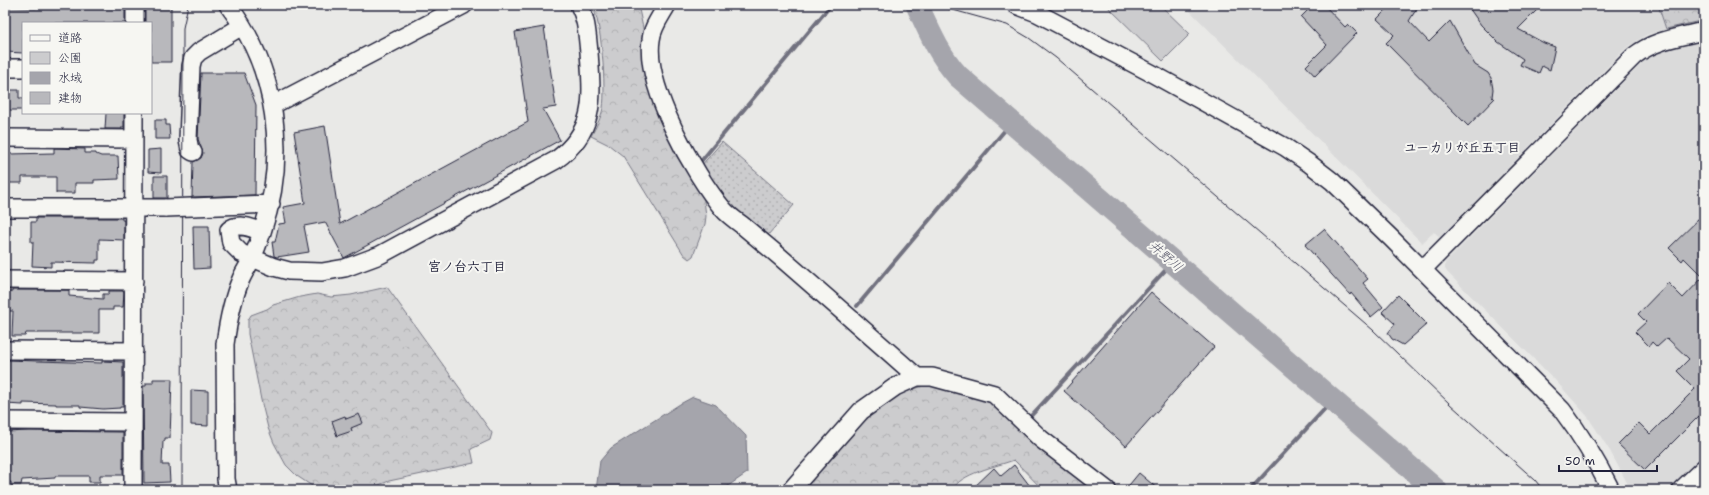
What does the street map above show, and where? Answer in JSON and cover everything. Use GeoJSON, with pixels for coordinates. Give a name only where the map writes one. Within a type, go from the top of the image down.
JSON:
{"type":"FeatureCollection","features":[{"type":"Feature","properties":{"kind":"street"},"geometry":{"type":"LineString","coordinates":[[134,5],[134,22]]}},
{"type":"Feature","properties":{"kind":"street"},"geometry":{"type":"LineString","coordinates":[[273,105],[464,5]]}},
{"type":"Feature","properties":{"kind":"street"},"geometry":{"type":"LineString","coordinates":[[262,232],[241,226],[232,227],[229,230],[230,242],[234,248],[241,253],[274,267],[289,271],[322,272],[345,268],[362,263],[380,255],[562,156],[569,149],[585,125],[590,111],[592,98],[586,21],[579,5]]}},
{"type":"Feature","properties":{"kind":"street"},"geometry":{"type":"LineString","coordinates":[[667,5],[655,26],[651,39],[650,54],[653,73],[676,133],[689,159],[710,192],[724,211],[766,245],[917,377]]}},
{"type":"Feature","properties":{"kind":"street"},"geometry":{"type":"LineString","coordinates":[[1016,5],[1037,13],[1074,32],[1285,147],[1332,181],[1423,269],[1562,410],[1594,457],[1612,490]]}},
{"type":"Feature","properties":{"kind":"street"},"geometry":{"type":"LineString","coordinates":[[228,490],[226,479],[225,344],[232,305],[241,279],[262,232],[271,204],[277,154],[273,105],[260,62],[237,29],[230,8]]}},
{"type":"Feature","properties":{"kind":"street"},"geometry":{"type":"LineString","coordinates":[[193,152],[190,150],[188,140],[191,66],[193,58],[199,52],[237,29]]}},
{"type":"Feature","properties":{"kind":"street"},"geometry":{"type":"LineString","coordinates":[[1423,269],[1634,56],[1650,45],[1704,31]]}},
{"type":"Feature","properties":{"kind":"street"},"geometry":{"type":"LineString","coordinates":[[5,68],[22,68]]}},
{"type":"Feature","properties":{"kind":"street"},"geometry":{"type":"LineString","coordinates":[[133,490],[134,114]]}},
{"type":"Feature","properties":{"kind":"street"},"geometry":{"type":"LineString","coordinates":[[5,138],[134,139]]}},
{"type":"Feature","properties":{"kind":"street"},"geometry":{"type":"LineString","coordinates":[[5,208],[134,209],[271,204]]}},
{"type":"Feature","properties":{"kind":"street"},"geometry":{"type":"LineString","coordinates":[[5,280],[134,280]]}},
{"type":"Feature","properties":{"kind":"street"},"geometry":{"type":"LineString","coordinates":[[5,350],[134,351]]}},
{"type":"Feature","properties":{"kind":"street"},"geometry":{"type":"LineString","coordinates":[[791,490],[861,412],[895,386],[917,377],[932,377],[994,394],[1041,439],[1107,490]]}},
{"type":"Feature","properties":{"kind":"street"},"geometry":{"type":"LineString","coordinates":[[5,421],[133,422]]}},
{"type":"Feature","properties":{"kind":"street"},"geometry":{"type":"LineString","coordinates":[[1681,490],[1704,468]]}},
{"type":"Feature","properties":{"kind":"shaded area"},"geometry":{"type":"Polygon","coordinates":[[[1184,5],[1658,5],[1666,29],[1646,35],[1626,48],[1440,237],[1434,232],[1422,243],[1184,5]]]}},
{"type":"Feature","properties":{"kind":"shaded area"},"geometry":{"type":"Polygon","coordinates":[[[1704,41],[1704,456],[1670,490],[1631,490],[1610,451],[1588,417],[1555,380],[1447,272],[1445,269],[1445,263],[1642,63],[1661,51],[1704,41]]]}},
{"type":"Feature","properties":{"kind":"green space"},"geometry":{"type":"Polygon","coordinates":[[[592,5],[638,5],[645,37],[704,200],[706,216],[705,224],[693,256],[689,259],[684,255],[623,156],[609,145],[591,136],[602,112],[604,98],[601,40],[592,5]]]}},
{"type":"Feature","properties":{"kind":"green space"},"geometry":{"type":"Polygon","coordinates":[[[1106,5],[1160,5],[1190,34],[1163,61],[1106,5]]]}},
{"type":"Feature","properties":{"kind":"green space"},"geometry":{"type":"Polygon","coordinates":[[[1658,5],[1704,5],[1704,20],[1666,29],[1658,5]]]}},
{"type":"Feature","properties":{"kind":"green space"},"geometry":{"type":"Polygon","coordinates":[[[722,142],[794,205],[764,238],[728,206],[700,167],[722,142]]]}},
{"type":"Feature","properties":{"kind":"green space"},"geometry":{"type":"Polygon","coordinates":[[[387,287],[492,433],[490,440],[471,449],[474,463],[389,481],[366,490],[318,490],[297,476],[286,465],[274,443],[268,428],[261,400],[248,334],[248,320],[251,315],[273,305],[300,297],[317,294],[331,297],[351,295],[387,287]]]}},
{"type":"Feature","properties":{"kind":"green space"},"geometry":{"type":"Polygon","coordinates":[[[933,384],[982,394],[1099,490],[1043,490],[1014,460],[970,475],[956,484],[953,490],[797,490],[842,441],[874,411],[892,399],[912,390],[933,384]]]}},
{"type":"Feature","properties":{"kind":"water"},"geometry":{"type":"Polygon","coordinates":[[[693,397],[716,405],[746,436],[747,473],[722,490],[596,490],[600,461],[611,448],[693,397]]]}},
{"type":"Feature","properties":{"kind":"building"},"geometry":{"type":"Polygon","coordinates":[[[1313,5],[1324,5],[1345,27],[1348,24],[1357,33],[1315,76],[1306,66],[1327,45],[1301,17],[1313,5]]]}},
{"type":"Feature","properties":{"kind":"building"},"geometry":{"type":"Polygon","coordinates":[[[1391,5],[1419,5],[1409,21],[1429,42],[1450,21],[1475,65],[1488,73],[1491,78],[1493,89],[1492,97],[1494,99],[1468,126],[1386,43],[1394,35],[1377,19],[1391,5]]]}},
{"type":"Feature","properties":{"kind":"building"},"geometry":{"type":"Polygon","coordinates":[[[1467,5],[1542,5],[1518,29],[1544,43],[1555,47],[1550,70],[1542,66],[1539,73],[1520,65],[1523,59],[1498,42],[1481,25],[1467,5]]]}},
{"type":"Feature","properties":{"kind":"building"},"geometry":{"type":"Polygon","coordinates":[[[5,6],[36,8],[86,6],[125,7],[125,22],[22,22],[22,53],[5,52],[5,6]]]}},
{"type":"Feature","properties":{"kind":"building"},"geometry":{"type":"Polygon","coordinates":[[[145,7],[171,7],[171,62],[152,62],[152,22],[145,22],[145,7]]]}},
{"type":"Feature","properties":{"kind":"building"},"geometry":{"type":"Polygon","coordinates":[[[544,27],[556,107],[543,109],[560,140],[344,258],[325,222],[304,226],[309,252],[277,257],[274,256],[272,242],[275,242],[279,224],[286,223],[283,207],[305,203],[294,132],[325,126],[340,224],[528,122],[515,32],[544,27]]]}},
{"type":"Feature","properties":{"kind":"building"},"geometry":{"type":"Polygon","coordinates":[[[201,73],[244,73],[256,105],[255,195],[192,197],[193,162],[201,158],[203,153],[198,139],[201,73]]]}},
{"type":"Feature","properties":{"kind":"building"},"geometry":{"type":"Polygon","coordinates":[[[5,90],[19,90],[19,98],[22,98],[22,110],[5,110],[5,90]]]}},
{"type":"Feature","properties":{"kind":"building"},"geometry":{"type":"Polygon","coordinates":[[[106,114],[124,114],[124,127],[122,127],[122,129],[105,129],[106,114]]]}},
{"type":"Feature","properties":{"kind":"building"},"geometry":{"type":"Polygon","coordinates":[[[155,120],[166,120],[166,125],[169,125],[170,139],[155,139],[155,120]]]}},
{"type":"Feature","properties":{"kind":"building"},"geometry":{"type":"Polygon","coordinates":[[[54,148],[85,149],[85,153],[96,153],[101,156],[118,156],[119,179],[94,180],[94,183],[75,183],[75,193],[56,193],[56,177],[22,177],[22,183],[5,183],[5,159],[9,159],[9,154],[54,153],[54,148]]]}},
{"type":"Feature","properties":{"kind":"building"},"geometry":{"type":"Polygon","coordinates":[[[161,149],[161,173],[148,172],[148,150],[161,149]]]}},
{"type":"Feature","properties":{"kind":"building"},"geometry":{"type":"Polygon","coordinates":[[[154,176],[167,176],[167,198],[154,198],[154,176]]]}},
{"type":"Feature","properties":{"kind":"building"},"geometry":{"type":"Polygon","coordinates":[[[1704,214],[1704,411],[1645,470],[1618,444],[1639,423],[1650,434],[1695,389],[1677,371],[1689,359],[1667,338],[1657,347],[1652,342],[1649,346],[1635,332],[1646,322],[1638,314],[1668,283],[1683,298],[1703,277],[1684,258],[1682,261],[1669,248],[1704,214]]]}},
{"type":"Feature","properties":{"kind":"building"},"geometry":{"type":"Polygon","coordinates":[[[36,218],[122,218],[122,220],[124,220],[124,240],[99,239],[99,260],[96,260],[96,263],[51,262],[51,267],[32,266],[33,242],[31,242],[31,222],[36,222],[36,218]]]}},
{"type":"Feature","properties":{"kind":"building"},"geometry":{"type":"Polygon","coordinates":[[[193,226],[209,226],[210,268],[194,269],[193,226]]]}},
{"type":"Feature","properties":{"kind":"building"},"geometry":{"type":"Polygon","coordinates":[[[1324,229],[1368,279],[1363,283],[1383,307],[1371,317],[1351,293],[1350,295],[1305,245],[1324,229]]]}},
{"type":"Feature","properties":{"kind":"building"},"geometry":{"type":"Polygon","coordinates":[[[12,290],[69,290],[69,296],[103,299],[103,294],[109,294],[109,291],[122,291],[124,292],[123,307],[113,307],[113,310],[99,310],[99,333],[26,333],[25,336],[12,336],[13,311],[5,311],[5,292],[12,292],[12,290]]]}},
{"type":"Feature","properties":{"kind":"building"},"geometry":{"type":"Polygon","coordinates":[[[1151,292],[1214,347],[1126,446],[1064,391],[1151,292]]]}},
{"type":"Feature","properties":{"kind":"building"},"geometry":{"type":"Polygon","coordinates":[[[1398,295],[1427,324],[1403,345],[1392,339],[1388,333],[1395,324],[1382,312],[1398,295]]]}},
{"type":"Feature","properties":{"kind":"building"},"geometry":{"type":"Polygon","coordinates":[[[7,360],[102,363],[102,361],[123,362],[123,407],[103,409],[80,407],[80,405],[23,403],[23,405],[5,404],[5,389],[7,389],[7,360]]]}},
{"type":"Feature","properties":{"kind":"building"},"geometry":{"type":"Polygon","coordinates":[[[153,379],[172,379],[170,438],[165,438],[165,441],[163,441],[162,465],[169,465],[170,482],[144,483],[143,386],[146,386],[146,383],[153,383],[153,379]]]}},
{"type":"Feature","properties":{"kind":"building"},"geometry":{"type":"Polygon","coordinates":[[[191,390],[208,391],[208,426],[191,425],[191,390]]]}},
{"type":"Feature","properties":{"kind":"building"},"geometry":{"type":"Polygon","coordinates":[[[359,414],[363,423],[351,428],[352,431],[337,436],[332,421],[345,416],[346,419],[359,414]]]}},
{"type":"Feature","properties":{"kind":"building"},"geometry":{"type":"Polygon","coordinates":[[[5,432],[123,432],[123,475],[100,475],[100,482],[89,482],[89,476],[55,476],[55,478],[22,480],[21,485],[11,485],[11,482],[5,483],[5,432]]]}},
{"type":"Feature","properties":{"kind":"building"},"geometry":{"type":"Polygon","coordinates":[[[1014,465],[1033,490],[971,490],[994,468],[1001,476],[1014,465]]]}},
{"type":"Feature","properties":{"kind":"building"},"geometry":{"type":"Polygon","coordinates":[[[1139,473],[1159,490],[1125,490],[1139,473]]]}},
{"type":"Feature","properties":{"kind":"waterway"},"geometry":{"type":"LineString","coordinates":[[702,160],[831,5]]}},
{"type":"Feature","properties":{"kind":"waterway","name":"井野川"},"geometry":{"type":"LineString","coordinates":[[917,5],[945,60],[958,76],[1436,490]]}},
{"type":"Feature","properties":{"kind":"waterway"},"geometry":{"type":"LineString","coordinates":[[857,306],[1011,123]]}},
{"type":"Feature","properties":{"kind":"waterway"},"geometry":{"type":"LineString","coordinates":[[1029,418],[1172,263]]}},
{"type":"Feature","properties":{"kind":"waterway"},"geometry":{"type":"LineString","coordinates":[[1250,490],[1332,401]]}},
{"type":"Feature","properties":{"kind":"tram line"},"geometry":{"type":"LineString","coordinates":[[182,490],[183,28],[188,5]]}},
{"type":"Feature","properties":{"kind":"tram line"},"geometry":{"type":"LineString","coordinates":[[935,5],[1007,25],[1029,38],[1056,58],[1373,330],[1450,404],[1535,480],[1543,490]]}},
{"type":"Feature","properties":{"kind":"district","name":"ユーカリが丘五丁目"},"geometry":{"type":"Point","coordinates":[1462,147]}},
{"type":"Feature","properties":{"kind":"district","name":"宮ノ台六丁目"},"geometry":{"type":"Point","coordinates":[467,266]}}]}
